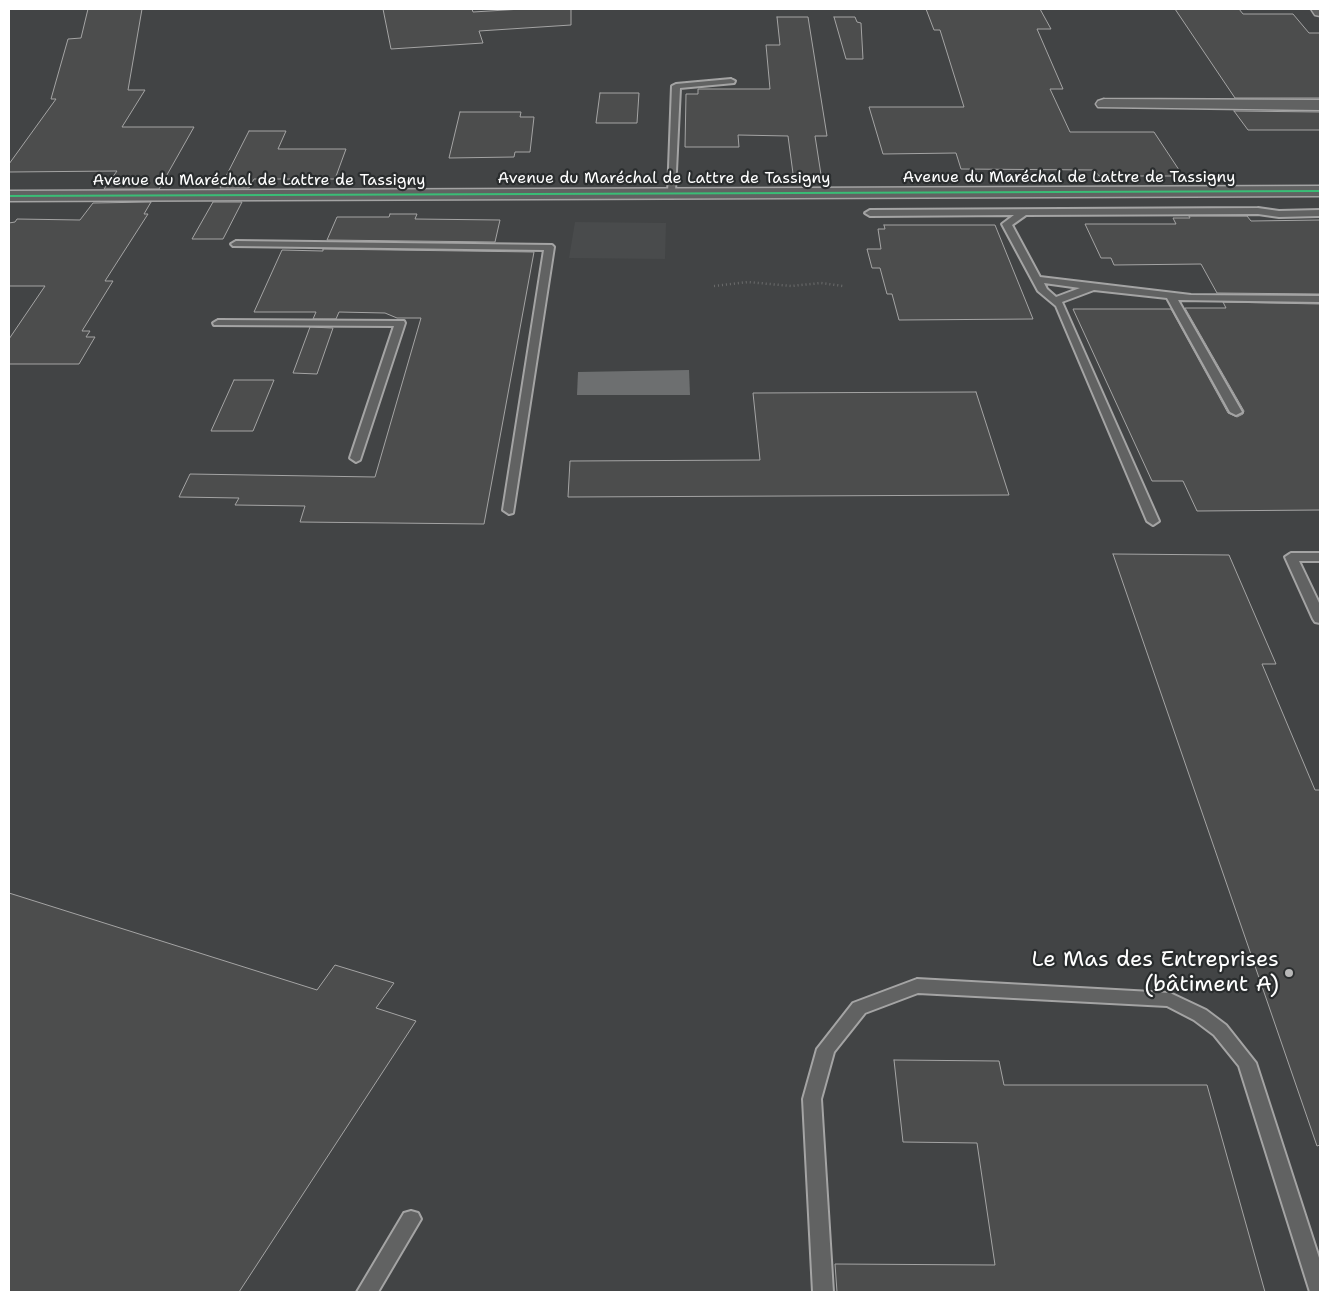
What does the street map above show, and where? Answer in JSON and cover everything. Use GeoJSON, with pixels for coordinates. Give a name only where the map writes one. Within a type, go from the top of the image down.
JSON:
{"type":"FeatureCollection","features":[{"type":"Feature","properties":{"kind":"street"},"geometry":{"type":"LineString","coordinates":[[1104,104],[1320,105]]}},
{"type":"Feature","properties":{"kind":"street","name":"Avenue du Maréchal de Lattre de Tassigny"},"geometry":{"type":"LineString","coordinates":[[9,196],[1320,191]]}},
{"type":"Feature","properties":{"kind":"lane"},"geometry":{"type":"LineString","coordinates":[[671,192],[676,86],[731,81]]}},
{"type":"Feature","properties":{"kind":"lane"},"geometry":{"type":"LineString","coordinates":[[870,213],[1258,211],[1279,214],[1320,213]]}},
{"type":"Feature","properties":{"kind":"lane"},"geometry":{"type":"LineString","coordinates":[[1024,212],[1006,224],[1043,291],[1060,306],[1153,521]]}},
{"type":"Feature","properties":{"kind":"lane"},"geometry":{"type":"LineString","coordinates":[[236,244],[549,247],[509,510]]}},
{"type":"Feature","properties":{"kind":"lane"},"geometry":{"type":"LineString","coordinates":[[1036,279],[1191,298],[1320,299]]}},
{"type":"Feature","properties":{"kind":"lane"},"geometry":{"type":"LineString","coordinates":[[1055,301],[1093,287]]}},
{"type":"Feature","properties":{"kind":"lane"},"geometry":{"type":"LineString","coordinates":[[1171,296],[1236,412]]}},
{"type":"Feature","properties":{"kind":"lane"},"geometry":{"type":"LineString","coordinates":[[218,323],[400,322],[356,458]]}},
{"type":"Feature","properties":{"kind":"lane"},"geometry":{"type":"LineString","coordinates":[[1320,557],[1291,557],[1320,619]]}},
{"type":"Feature","properties":{"kind":"lane"},"geometry":{"type":"LineString","coordinates":[[823,1292],[812,1099],[826,1049],[859,1008],[917,986],[1170,1000],[1200,1015],[1220,1030],[1247,1064],[1320,1292]]}},
{"type":"Feature","properties":{"kind":"lane"},"geometry":{"type":"LineString","coordinates":[[367,1292],[411,1219]]}},
{"type":"Feature","properties":{"kind":"path"},"geometry":{"type":"LineString","coordinates":[[714,286],[748,282],[791,286],[821,283],[843,286]]}},
{"type":"Feature","properties":{"kind":"shaded area"},"geometry":{"type":"Polygon","coordinates":[[[9,9],[1320,9],[1320,1292],[9,1292],[9,9]]]}},
{"type":"Feature","properties":{"kind":"shaded area"},"geometry":{"type":"Polygon","coordinates":[[[575,222],[666,223],[665,259],[569,258],[575,222]]]}},
{"type":"Feature","properties":{"kind":"shaded area"},"geometry":{"type":"Polygon","coordinates":[[[689,370],[690,395],[577,395],[578,372],[689,370]]]}},
{"type":"Feature","properties":{"kind":"building"},"geometry":{"type":"Polygon","coordinates":[[[88,9],[142,9],[128,90],[145,90],[122,127],[194,127],[159,189],[104,189],[117,171],[9,172],[9,164],[56,99],[51,99],[68,39],[81,38],[88,9]]]}},
{"type":"Feature","properties":{"kind":"building"},"geometry":{"type":"Polygon","coordinates":[[[383,9],[472,9],[473,12],[571,9],[571,25],[479,31],[483,43],[391,49],[383,9]]]}},
{"type":"Feature","properties":{"kind":"building"},"geometry":{"type":"Polygon","coordinates":[[[926,9],[1040,9],[1051,29],[1037,29],[1063,89],[1050,89],[1070,132],[1154,132],[1183,176],[1099,176],[1095,170],[961,169],[956,153],[883,154],[869,107],[964,107],[940,30],[934,30],[926,9]]]}},
{"type":"Feature","properties":{"kind":"building"},"geometry":{"type":"Polygon","coordinates":[[[1175,9],[1239,9],[1243,14],[1293,14],[1309,33],[1320,33],[1320,98],[1235,98],[1175,9]]]}},
{"type":"Feature","properties":{"kind":"building"},"geometry":{"type":"Polygon","coordinates":[[[777,17],[808,17],[827,136],[815,136],[822,181],[794,181],[788,136],[738,135],[739,147],[685,147],[686,94],[698,94],[698,89],[770,89],[766,45],[780,45],[777,17]]]}},
{"type":"Feature","properties":{"kind":"building"},"geometry":{"type":"Polygon","coordinates":[[[834,17],[855,17],[857,22],[861,23],[863,59],[846,59],[834,17]]]}},
{"type":"Feature","properties":{"kind":"building"},"geometry":{"type":"Polygon","coordinates":[[[600,93],[639,93],[637,123],[596,123],[600,93]]]}},
{"type":"Feature","properties":{"kind":"building"},"geometry":{"type":"Polygon","coordinates":[[[1234,111],[1320,112],[1320,130],[1248,130],[1234,111]]]}},
{"type":"Feature","properties":{"kind":"building"},"geometry":{"type":"Polygon","coordinates":[[[460,112],[521,112],[520,117],[534,117],[530,152],[515,152],[514,157],[449,158],[460,112]]]}},
{"type":"Feature","properties":{"kind":"building"},"geometry":{"type":"Polygon","coordinates":[[[249,131],[286,131],[278,149],[346,149],[335,179],[254,179],[249,188],[220,188],[249,131]]]}},
{"type":"Feature","properties":{"kind":"building"},"geometry":{"type":"Polygon","coordinates":[[[151,202],[144,214],[148,214],[105,281],[113,281],[82,331],[90,331],[86,337],[95,337],[79,364],[9,364],[9,339],[45,286],[9,286],[9,223],[15,222],[17,219],[80,220],[93,203],[151,202]]]}},
{"type":"Feature","properties":{"kind":"building"},"geometry":{"type":"Polygon","coordinates":[[[213,202],[242,202],[223,239],[192,239],[213,202]]]}},
{"type":"Feature","properties":{"kind":"building"},"geometry":{"type":"Polygon","coordinates":[[[390,214],[417,214],[415,219],[500,220],[495,242],[327,240],[337,217],[389,217],[390,214]]]}},
{"type":"Feature","properties":{"kind":"building"},"geometry":{"type":"Polygon","coordinates":[[[1189,216],[1247,216],[1251,221],[1320,220],[1320,294],[1217,293],[1201,264],[1114,265],[1111,258],[1101,258],[1085,224],[1176,224],[1173,218],[1190,218],[1189,216]]]}},
{"type":"Feature","properties":{"kind":"building"},"geometry":{"type":"Polygon","coordinates":[[[884,225],[995,225],[1033,319],[899,320],[892,294],[887,294],[880,268],[872,268],[867,249],[881,249],[878,229],[885,229],[884,225]]]}},
{"type":"Feature","properties":{"kind":"building"},"geometry":{"type":"Polygon","coordinates":[[[323,249],[534,252],[484,524],[300,522],[305,506],[235,505],[239,498],[179,497],[190,474],[375,477],[421,318],[397,318],[385,313],[339,312],[336,319],[313,319],[316,312],[254,312],[282,250],[323,251],[323,249]]]}},
{"type":"Feature","properties":{"kind":"building"},"geometry":{"type":"Polygon","coordinates":[[[1223,302],[1320,304],[1320,510],[1197,511],[1183,481],[1152,481],[1073,309],[1171,309],[1228,413],[1237,417],[1243,414],[1244,411],[1185,308],[1226,308],[1223,302]]]}},
{"type":"Feature","properties":{"kind":"building"},"geometry":{"type":"Polygon","coordinates":[[[310,327],[333,328],[317,374],[293,373],[310,327]]]}},
{"type":"Feature","properties":{"kind":"building"},"geometry":{"type":"Polygon","coordinates":[[[234,380],[274,380],[253,431],[211,431],[234,380]]]}},
{"type":"Feature","properties":{"kind":"building"},"geometry":{"type":"Polygon","coordinates":[[[976,392],[1009,495],[568,497],[570,461],[760,460],[753,393],[976,392]]]}},
{"type":"Feature","properties":{"kind":"building","name":"Le Mas des Entreprises (bâtiment A)"},"geometry":{"type":"Polygon","coordinates":[[[1113,554],[1229,555],[1276,664],[1262,664],[1315,790],[1320,790],[1320,1145],[1317,1146],[1113,554]]]}},
{"type":"Feature","properties":{"kind":"building"},"geometry":{"type":"Polygon","coordinates":[[[9,893],[317,990],[335,965],[394,983],[376,1008],[416,1021],[239,1292],[9,1292],[9,893]]]}},
{"type":"Feature","properties":{"kind":"building"},"geometry":{"type":"Polygon","coordinates":[[[894,1060],[999,1061],[1004,1085],[1207,1085],[1265,1292],[837,1292],[835,1264],[995,1265],[977,1143],[903,1142],[894,1060]]]}},
{"type":"Feature","properties":{"kind":"cycle path"},"geometry":{"type":"LineString","coordinates":[[9,196],[1320,191]]}},
{"type":"Feature","properties":{"kind":"place","name":"Le Mas des Entreprises (bâtiment A)"},"geometry":{"type":"Point","coordinates":[1289,973]}}]}
